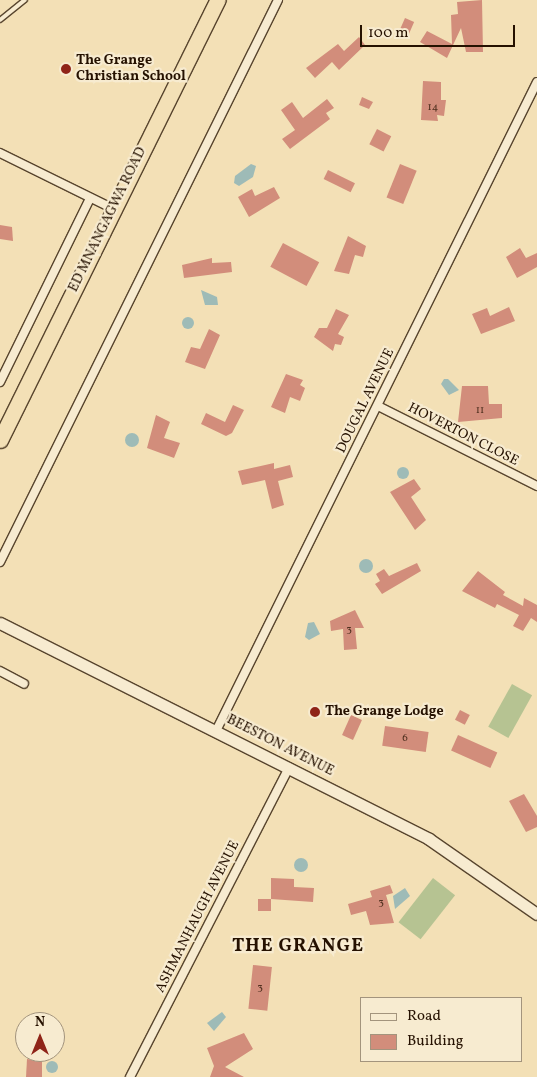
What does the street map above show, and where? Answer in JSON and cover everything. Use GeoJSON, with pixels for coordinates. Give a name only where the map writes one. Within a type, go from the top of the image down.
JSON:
{"type":"FeatureCollection","features":[{"type":"Feature","properties":{"kind":"highway","name":"ED MNANGAGWA ROAD"},"geometry":{"type":"LineString","coordinates":[[0,440],[217,0]]}},
{"type":"Feature","properties":{"kind":"street"},"geometry":{"type":"LineString","coordinates":[[0,562],[278,0]]}},
{"type":"Feature","properties":{"kind":"street","name":"DOUGAL AVENUE"},"geometry":{"type":"LineString","coordinates":[[216,731],[537,82]]}},
{"type":"Feature","properties":{"kind":"street"},"geometry":{"type":"LineString","coordinates":[[0,153],[114,210]]}},
{"type":"Feature","properties":{"kind":"street"},"geometry":{"type":"LineString","coordinates":[[0,382],[90,198]]}},
{"type":"Feature","properties":{"kind":"street","name":"HOVERTON CLOSE"},"geometry":{"type":"LineString","coordinates":[[378,406],[537,486]]}},
{"type":"Feature","properties":{"kind":"street","name":"BEESTON AVENUE"},"geometry":{"type":"LineString","coordinates":[[1,624],[429,840],[537,914]]}},
{"type":"Feature","properties":{"kind":"street"},"geometry":{"type":"LineString","coordinates":[[0,671],[24,684]]}},
{"type":"Feature","properties":{"kind":"street","name":"ASHMANHAUGH AVENUE"},"geometry":{"type":"LineString","coordinates":[[130,1077],[288,768]]}},
{"type":"Feature","properties":{"kind":"lane"},"geometry":{"type":"LineString","coordinates":[[0,20],[25,0]]}},
{"type":"Feature","properties":{"kind":"green space"},"geometry":{"type":"Polygon","coordinates":[[[512,684],[532,695],[508,738],[488,727],[512,684]]]}},
{"type":"Feature","properties":{"kind":"green space"},"geometry":{"type":"Polygon","coordinates":[[[433,878],[455,895],[421,939],[399,922],[433,878]]]}},
{"type":"Feature","properties":{"kind":"water"},"geometry":{"type":"Polygon","coordinates":[[[251,164],[256,166],[253,177],[239,186],[234,183],[235,176],[251,164]]]}},
{"type":"Feature","properties":{"kind":"water"},"geometry":{"type":"Polygon","coordinates":[[[201,290],[217,297],[218,305],[205,305],[201,290]]]}},
{"type":"Feature","properties":{"kind":"water"},"geometry":{"type":"Polygon","coordinates":[[[190,317],[193,318],[193,328],[186,329],[183,328],[182,321],[183,318],[190,317]]]}},
{"type":"Feature","properties":{"kind":"water"},"geometry":{"type":"Polygon","coordinates":[[[444,379],[448,379],[459,390],[449,395],[441,384],[444,379]]]}},
{"type":"Feature","properties":{"kind":"water"},"geometry":{"type":"Polygon","coordinates":[[[132,433],[137,435],[139,440],[137,445],[132,447],[127,445],[125,440],[127,435],[132,433]]]}},
{"type":"Feature","properties":{"kind":"water"},"geometry":{"type":"Polygon","coordinates":[[[401,467],[405,467],[409,473],[405,479],[401,479],[397,475],[397,471],[401,467]]]}},
{"type":"Feature","properties":{"kind":"water"},"geometry":{"type":"Polygon","coordinates":[[[363,559],[369,559],[373,566],[369,573],[363,573],[359,569],[359,563],[363,559]]]}},
{"type":"Feature","properties":{"kind":"water"},"geometry":{"type":"Polygon","coordinates":[[[314,622],[320,634],[309,640],[305,637],[308,623],[314,622]]]}},
{"type":"Feature","properties":{"kind":"water"},"geometry":{"type":"Polygon","coordinates":[[[301,858],[306,860],[308,865],[306,870],[301,872],[296,870],[294,865],[296,860],[301,858]]]}},
{"type":"Feature","properties":{"kind":"water"},"geometry":{"type":"Polygon","coordinates":[[[405,888],[410,896],[395,909],[393,896],[405,888]]]}},
{"type":"Feature","properties":{"kind":"water"},"geometry":{"type":"Polygon","coordinates":[[[222,1012],[226,1017],[214,1031],[207,1023],[222,1012]]]}},
{"type":"Feature","properties":{"kind":"water"},"geometry":{"type":"Polygon","coordinates":[[[50,1062],[54,1062],[57,1065],[56,1071],[52,1073],[46,1067],[50,1062]]]}},
{"type":"Feature","properties":{"kind":"building"},"geometry":{"type":"Polygon","coordinates":[[[482,0],[483,52],[466,52],[461,28],[447,58],[420,42],[427,31],[452,44],[451,15],[458,14],[457,2],[482,0]]]}},
{"type":"Feature","properties":{"kind":"building"},"geometry":{"type":"Polygon","coordinates":[[[405,18],[414,22],[409,34],[400,30],[405,18]]]}},
{"type":"Feature","properties":{"kind":"building"},"geometry":{"type":"Polygon","coordinates":[[[359,37],[365,45],[339,70],[332,62],[315,78],[306,68],[338,44],[344,51],[359,37]]]}},
{"type":"Feature","properties":{"kind":"building"},"geometry":{"type":"Polygon","coordinates":[[[423,81],[441,82],[441,100],[446,100],[444,116],[437,115],[438,121],[421,120],[423,81]]]}},
{"type":"Feature","properties":{"kind":"building"},"geometry":{"type":"Polygon","coordinates":[[[362,97],[373,102],[369,109],[359,105],[362,97]]]}},
{"type":"Feature","properties":{"kind":"building"},"geometry":{"type":"Polygon","coordinates":[[[327,99],[334,108],[326,113],[330,119],[290,149],[282,139],[295,130],[281,110],[292,102],[303,118],[327,99]]]}},
{"type":"Feature","properties":{"kind":"building"},"geometry":{"type":"Polygon","coordinates":[[[377,129],[391,136],[384,151],[369,144],[377,129]]]}},
{"type":"Feature","properties":{"kind":"building"},"geometry":{"type":"Polygon","coordinates":[[[400,164],[417,171],[403,204],[387,197],[400,164]]]}},
{"type":"Feature","properties":{"kind":"building"},"geometry":{"type":"Polygon","coordinates":[[[328,170],[355,183],[351,192],[324,179],[328,170]]]}},
{"type":"Feature","properties":{"kind":"building"},"geometry":{"type":"Polygon","coordinates":[[[274,187],[280,198],[249,217],[238,197],[252,189],[255,196],[274,187]]]}},
{"type":"Feature","properties":{"kind":"building"},"geometry":{"type":"Polygon","coordinates":[[[0,225],[12,227],[13,241],[0,239],[0,225]]]}},
{"type":"Feature","properties":{"kind":"building"},"geometry":{"type":"Polygon","coordinates":[[[348,236],[366,246],[363,257],[355,255],[349,274],[334,271],[348,236]]]}},
{"type":"Feature","properties":{"kind":"building"},"geometry":{"type":"Polygon","coordinates":[[[283,243],[319,262],[307,286],[270,267],[283,243]]]}},
{"type":"Feature","properties":{"kind":"building"},"geometry":{"type":"Polygon","coordinates":[[[520,248],[526,258],[537,253],[537,267],[517,278],[506,257],[520,248]]]}},
{"type":"Feature","properties":{"kind":"building"},"geometry":{"type":"Polygon","coordinates":[[[212,258],[212,263],[231,262],[232,272],[184,278],[182,265],[212,258]]]}},
{"type":"Feature","properties":{"kind":"building"},"geometry":{"type":"Polygon","coordinates":[[[509,307],[515,321],[481,334],[472,314],[487,308],[490,316],[509,307]]]}},
{"type":"Feature","properties":{"kind":"building"},"geometry":{"type":"Polygon","coordinates":[[[336,309],[349,315],[338,334],[344,337],[341,345],[335,344],[333,351],[314,337],[319,328],[327,328],[336,309]]]}},
{"type":"Feature","properties":{"kind":"building"},"geometry":{"type":"Polygon","coordinates":[[[209,329],[220,335],[205,369],[185,362],[191,347],[200,349],[209,329]]]}},
{"type":"Feature","properties":{"kind":"building"},"geometry":{"type":"Polygon","coordinates":[[[286,374],[303,380],[300,385],[305,388],[300,401],[290,397],[285,413],[271,407],[286,374]]]}},
{"type":"Feature","properties":{"kind":"building"},"geometry":{"type":"Polygon","coordinates":[[[462,386],[488,386],[489,404],[502,404],[502,418],[458,422],[462,386]]]}},
{"type":"Feature","properties":{"kind":"building"},"geometry":{"type":"Polygon","coordinates":[[[233,405],[244,410],[232,433],[226,436],[201,424],[206,413],[225,422],[233,405]]]}},
{"type":"Feature","properties":{"kind":"building"},"geometry":{"type":"Polygon","coordinates":[[[156,415],[170,422],[164,438],[180,443],[174,458],[147,448],[156,415]]]}},
{"type":"Feature","properties":{"kind":"building"},"geometry":{"type":"Polygon","coordinates":[[[274,463],[274,469],[290,465],[293,477],[278,481],[284,505],[272,509],[265,480],[242,485],[238,471],[274,463]]]}},
{"type":"Feature","properties":{"kind":"building"},"geometry":{"type":"Polygon","coordinates":[[[414,479],[421,489],[411,497],[426,520],[415,530],[390,492],[414,479]]]}},
{"type":"Feature","properties":{"kind":"building"},"geometry":{"type":"Polygon","coordinates":[[[417,563],[421,571],[382,594],[375,584],[380,581],[376,574],[384,569],[389,576],[417,563]]]}},
{"type":"Feature","properties":{"kind":"building"},"geometry":{"type":"Polygon","coordinates":[[[478,571],[505,592],[503,595],[523,606],[524,598],[537,605],[537,622],[531,618],[523,631],[513,626],[519,615],[497,604],[495,608],[462,591],[478,571]]]}},
{"type":"Feature","properties":{"kind":"building"},"geometry":{"type":"Polygon","coordinates":[[[355,610],[364,628],[355,628],[357,649],[344,650],[343,629],[331,631],[330,621],[355,610]]]}},
{"type":"Feature","properties":{"kind":"building"},"geometry":{"type":"Polygon","coordinates":[[[460,710],[470,715],[465,725],[455,720],[460,710]]]}},
{"type":"Feature","properties":{"kind":"building"},"geometry":{"type":"Polygon","coordinates":[[[351,715],[362,720],[353,740],[342,735],[351,715]]]}},
{"type":"Feature","properties":{"kind":"building"},"geometry":{"type":"Polygon","coordinates":[[[385,726],[429,732],[426,752],[382,746],[385,726]]]}},
{"type":"Feature","properties":{"kind":"building"},"geometry":{"type":"Polygon","coordinates":[[[458,735],[497,752],[490,768],[451,751],[458,735]]]}},
{"type":"Feature","properties":{"kind":"building"},"geometry":{"type":"Polygon","coordinates":[[[524,794],[537,816],[537,827],[526,832],[509,801],[524,794]]]}},
{"type":"Feature","properties":{"kind":"building"},"geometry":{"type":"Polygon","coordinates":[[[271,878],[294,879],[294,887],[314,888],[313,902],[271,899],[271,878]]]}},
{"type":"Feature","properties":{"kind":"building"},"geometry":{"type":"Polygon","coordinates":[[[390,885],[393,893],[386,895],[394,923],[370,925],[366,911],[351,915],[348,904],[372,897],[370,891],[390,885]]]}},
{"type":"Feature","properties":{"kind":"building"},"geometry":{"type":"Polygon","coordinates":[[[258,899],[271,899],[271,911],[258,911],[258,899]]]}},
{"type":"Feature","properties":{"kind":"building"},"geometry":{"type":"Polygon","coordinates":[[[253,965],[272,967],[267,1011],[248,1009],[253,965]]]}},
{"type":"Feature","properties":{"kind":"building"},"geometry":{"type":"Polygon","coordinates":[[[244,1033],[253,1049],[225,1067],[244,1077],[210,1077],[214,1066],[207,1048],[244,1033]]]}},
{"type":"Feature","properties":{"kind":"building"},"geometry":{"type":"Polygon","coordinates":[[[27,1062],[42,1062],[42,1077],[26,1077],[27,1062]]]}},
{"type":"Feature","properties":{"kind":"place","name":"The Grange Christian School"},"geometry":{"type":"Point","coordinates":[66,69]}},
{"type":"Feature","properties":{"kind":"place","name":"The Grange Lodge"},"geometry":{"type":"Point","coordinates":[315,712]}},
{"type":"Feature","properties":{"kind":"district","name":"THE GRANGE"},"geometry":{"type":"Point","coordinates":[298,947]}}]}
